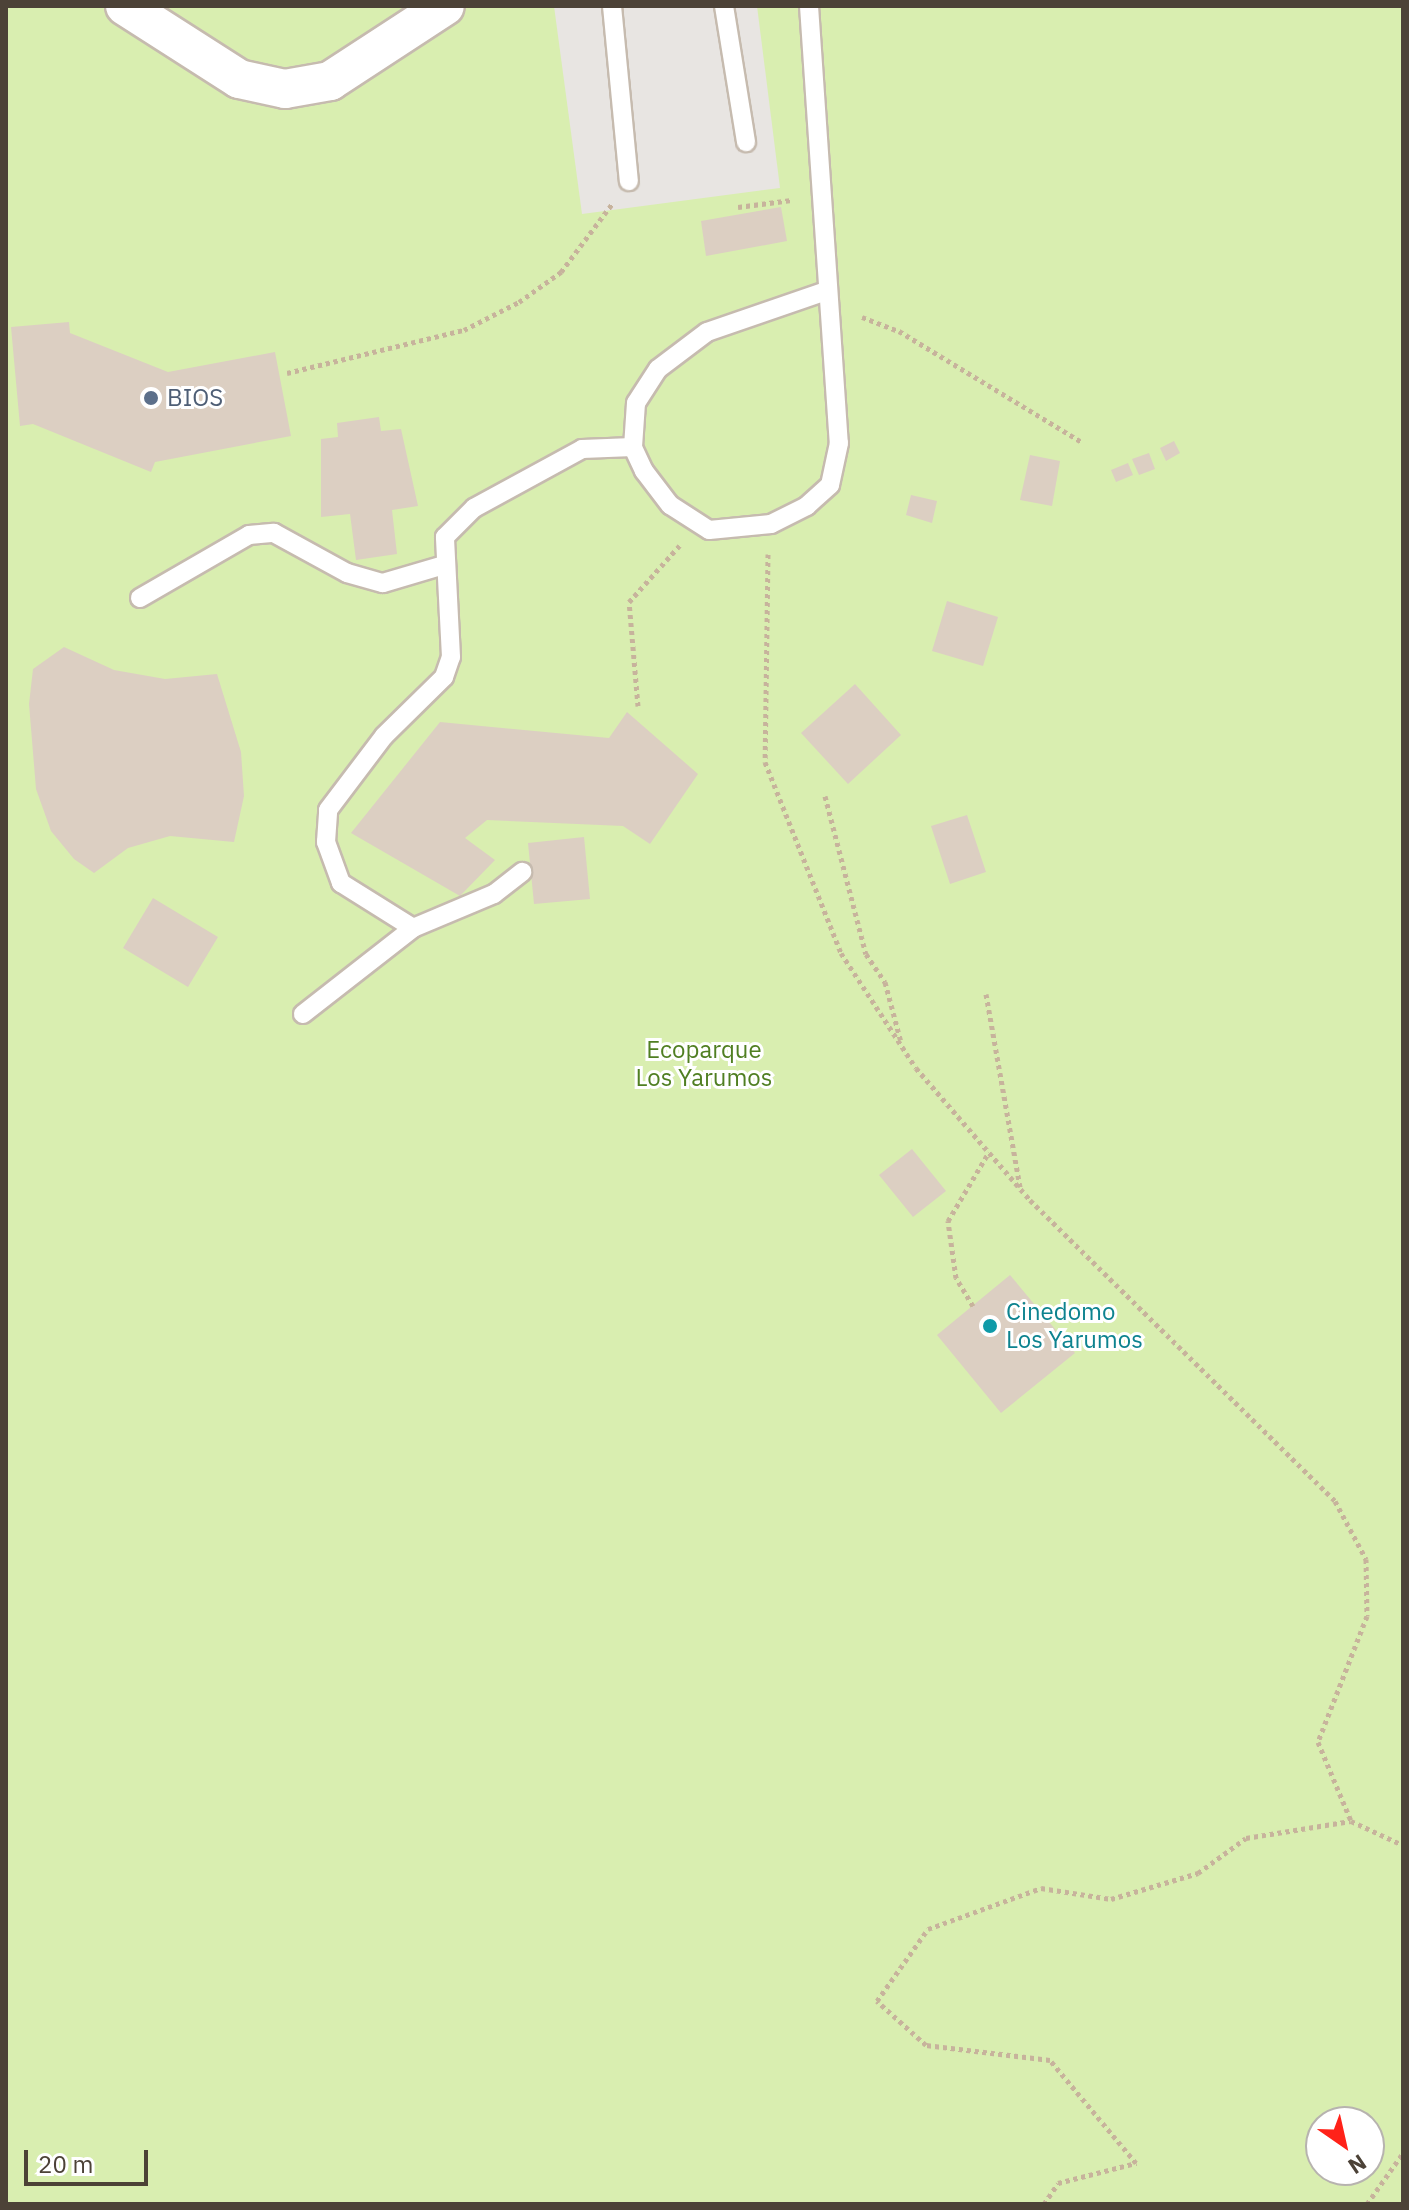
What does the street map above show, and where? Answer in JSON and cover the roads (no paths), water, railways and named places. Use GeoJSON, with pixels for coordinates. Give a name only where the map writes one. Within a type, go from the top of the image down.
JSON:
{"type":"FeatureCollection","features":[{"type":"Feature","properties":{"kind":"street"},"geometry":{"type":"LineString","coordinates":[[125,6],[239,79],[285,89],[330,81],[445,6]]}},
{"type":"Feature","properties":{"kind":"lane"},"geometry":{"type":"LineString","coordinates":[[612,6],[629,181]]}},
{"type":"Feature","properties":{"kind":"lane"},"geometry":{"type":"LineString","coordinates":[[724,6],[746,142]]}},
{"type":"Feature","properties":{"kind":"lane"},"geometry":{"type":"LineString","coordinates":[[809,6],[817,197],[826,291],[839,443],[830,485],[789,515],[739,531],[700,524],[670,505],[633,447],[636,403],[658,369],[707,332],[826,291]]}},
{"type":"Feature","properties":{"kind":"lane"},"geometry":{"type":"LineString","coordinates":[[413,928],[341,883],[326,842],[328,810],[384,736],[444,677],[451,657],[445,537],[474,508],[582,449],[633,447]]}},
{"type":"Feature","properties":{"kind":"lane"},"geometry":{"type":"LineString","coordinates":[[140,598],[249,535],[274,533],[347,573],[383,583],[444,565]]}},
{"type":"Feature","properties":{"kind":"lane"},"geometry":{"type":"LineString","coordinates":[[303,1014],[413,928],[494,894],[522,872]]}},
{"type":"Feature","properties":{"kind":"place","name":"BIOS"},"geometry":{"type":"Point","coordinates":[151,398]}},
{"type":"Feature","properties":{"kind":"place","name":"Cinedomo Los Yarumos"},"geometry":{"type":"Point","coordinates":[990,1326]}},
{"type":"Feature","properties":{"kind":"park label","name":"Ecoparque Los Yarumos"},"geometry":{"type":"Point","coordinates":[704,1064]}}]}
